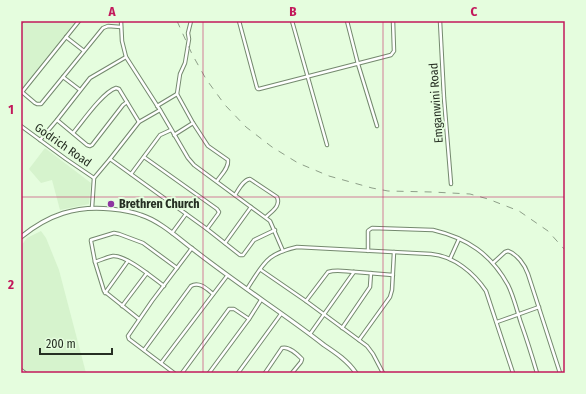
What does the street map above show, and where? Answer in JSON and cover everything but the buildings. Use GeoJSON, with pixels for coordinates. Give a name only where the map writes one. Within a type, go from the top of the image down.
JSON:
{"type":"FeatureCollection","features":[{"type":"Feature","properties":{"kind":"street"},"geometry":{"type":"LineString","coordinates":[[79,21],[21,93],[35,103],[39,104],[43,102],[84,50],[105,27],[121,27]]}},
{"type":"Feature","properties":{"kind":"street"},"geometry":{"type":"LineString","coordinates":[[121,21],[122,41],[126,57],[190,161],[266,217],[275,230],[284,251]]}},
{"type":"Feature","properties":{"kind":"street"},"geometry":{"type":"LineString","coordinates":[[191,21],[188,33],[189,39],[186,57],[180,74],[177,94],[208,146],[228,160],[227,166],[217,181]]}},
{"type":"Feature","properties":{"kind":"street"},"geometry":{"type":"LineString","coordinates":[[239,21],[258,89],[391,55],[394,51],[393,21]]}},
{"type":"Feature","properties":{"kind":"street"},"geometry":{"type":"LineString","coordinates":[[292,21],[327,145]]}},
{"type":"Feature","properties":{"kind":"street"},"geometry":{"type":"LineString","coordinates":[[347,21],[358,64],[377,126]]}},
{"type":"Feature","properties":{"kind":"street","name":"Emganwini Road"},"geometry":{"type":"LineString","coordinates":[[440,21],[451,184]]}},
{"type":"Feature","properties":{"kind":"street"},"geometry":{"type":"LineString","coordinates":[[66,37],[84,50]]}},
{"type":"Feature","properties":{"kind":"street"},"geometry":{"type":"LineString","coordinates":[[40,140],[90,78],[126,57]]}},
{"type":"Feature","properties":{"kind":"street"},"geometry":{"type":"LineString","coordinates":[[63,77],[80,90]]}},
{"type":"Feature","properties":{"kind":"street"},"geometry":{"type":"LineString","coordinates":[[73,133],[104,96],[113,89],[118,88],[139,122]]}},
{"type":"Feature","properties":{"kind":"street"},"geometry":{"type":"LineString","coordinates":[[157,106],[177,94]]}},
{"type":"Feature","properties":{"kind":"street"},"geometry":{"type":"LineString","coordinates":[[57,120],[87,145],[91,146],[127,102]]}},
{"type":"Feature","properties":{"kind":"street"},"geometry":{"type":"LineString","coordinates":[[92,208],[94,178],[139,122],[160,110]]}},
{"type":"Feature","properties":{"kind":"street"},"geometry":{"type":"LineString","coordinates":[[174,135],[193,123]]}},
{"type":"Feature","properties":{"kind":"street","name":"Godrich Road"},"geometry":{"type":"LineString","coordinates":[[21,126],[94,178]]}},
{"type":"Feature","properties":{"kind":"street"},"geometry":{"type":"LineString","coordinates":[[131,174],[160,135],[171,130]]}},
{"type":"Feature","properties":{"kind":"street"},"geometry":{"type":"LineString","coordinates":[[144,157],[217,209],[218,214],[207,229]]}},
{"type":"Feature","properties":{"kind":"street"},"geometry":{"type":"LineString","coordinates":[[110,159],[207,229],[240,255],[242,255],[254,240],[275,230]]}},
{"type":"Feature","properties":{"kind":"street"},"geometry":{"type":"LineString","coordinates":[[235,195],[244,182],[250,179],[277,197],[279,202],[278,205],[266,217]]}},
{"type":"Feature","properties":{"kind":"street"},"geometry":{"type":"LineString","coordinates":[[225,243],[251,207]]}},
{"type":"Feature","properties":{"kind":"street"},"geometry":{"type":"LineString","coordinates":[[21,237],[36,225],[56,215],[79,209],[92,208],[118,210],[141,215],[151,219],[172,233],[227,276],[310,334],[347,362],[356,373]]}},
{"type":"Feature","properties":{"kind":"street"},"geometry":{"type":"LineString","coordinates":[[172,233],[186,214]]}},
{"type":"Feature","properties":{"kind":"street"},"geometry":{"type":"LineString","coordinates":[[368,251],[368,232],[372,228],[433,230],[459,239],[477,248],[493,263],[508,286],[537,373]]}},
{"type":"Feature","properties":{"kind":"street"},"geometry":{"type":"LineString","coordinates":[[140,319],[105,293],[102,288],[95,262],[91,240],[117,233],[143,243],[177,268]]}},
{"type":"Feature","properties":{"kind":"street"},"geometry":{"type":"LineString","coordinates":[[450,259],[459,239]]}},
{"type":"Feature","properties":{"kind":"street"},"geometry":{"type":"LineString","coordinates":[[247,289],[270,258],[284,251],[297,247],[435,254],[450,259],[462,266],[480,283],[488,295],[514,373]]}},
{"type":"Feature","properties":{"kind":"street"},"geometry":{"type":"LineString","coordinates":[[174,373],[129,339],[128,336],[192,248]]}},
{"type":"Feature","properties":{"kind":"street"},"geometry":{"type":"LineString","coordinates":[[493,263],[508,251],[512,253],[527,270],[560,373]]}},
{"type":"Feature","properties":{"kind":"street"},"geometry":{"type":"LineString","coordinates":[[359,340],[390,297],[392,290],[394,252]]}},
{"type":"Feature","properties":{"kind":"street"},"geometry":{"type":"LineString","coordinates":[[95,262],[114,256],[120,257],[147,273],[164,286]]}},
{"type":"Feature","properties":{"kind":"street"},"geometry":{"type":"LineString","coordinates":[[105,293],[128,261]]}},
{"type":"Feature","properties":{"kind":"street"},"geometry":{"type":"LineString","coordinates":[[261,270],[306,301],[370,349],[383,373]]}},
{"type":"Feature","properties":{"kind":"street"},"geometry":{"type":"LineString","coordinates":[[306,301],[328,272],[343,270],[393,275]]}},
{"type":"Feature","properties":{"kind":"street"},"geometry":{"type":"LineString","coordinates":[[310,334],[354,272]]}},
{"type":"Feature","properties":{"kind":"street"},"geometry":{"type":"LineString","coordinates":[[122,306],[147,273]]}},
{"type":"Feature","properties":{"kind":"street"},"geometry":{"type":"LineString","coordinates":[[342,328],[370,287],[371,273]]}},
{"type":"Feature","properties":{"kind":"street"},"geometry":{"type":"LineString","coordinates":[[161,363],[227,276]]}},
{"type":"Feature","properties":{"kind":"street"},"geometry":{"type":"LineString","coordinates":[[143,350],[191,286],[197,284],[213,294]]}},
{"type":"Feature","properties":{"kind":"street"},"geometry":{"type":"LineString","coordinates":[[209,373],[261,300]]}},
{"type":"Feature","properties":{"kind":"street"},"geometry":{"type":"LineString","coordinates":[[497,322],[539,307]]}},
{"type":"Feature","properties":{"kind":"street"},"geometry":{"type":"LineString","coordinates":[[182,373],[229,309],[234,310],[248,319]]}},
{"type":"Feature","properties":{"kind":"street"},"geometry":{"type":"LineString","coordinates":[[238,373],[281,314]]}},
{"type":"Feature","properties":{"kind":"street"},"geometry":{"type":"LineString","coordinates":[[265,373],[282,348],[285,347],[289,348],[302,359],[292,373]]}},
{"type":"Feature","properties":{"kind":"street"},"geometry":{"type":"LineString","coordinates":[[21,370],[25,373]]}},
{"type":"Feature","properties":{"kind":"shaded area"},"geometry":{"type":"Polygon","coordinates":[[[25,21],[76,21],[21,91],[21,26],[25,21]]]}},
{"type":"Feature","properties":{"kind":"shaded area"},"geometry":{"type":"Polygon","coordinates":[[[45,148],[91,183],[89,204],[60,210],[52,180],[41,183],[29,169],[45,148]]]}},
{"type":"Feature","properties":{"kind":"shaded area"},"geometry":{"type":"Polygon","coordinates":[[[41,231],[46,238],[59,270],[86,373],[29,373],[21,368],[21,246],[27,238],[41,231]]]}},
{"type":"Feature","properties":{"kind":"railway"},"geometry":{"type":"LineString","coordinates":[[177,21],[192,54],[206,79],[225,105],[246,127],[272,147],[298,163],[329,176],[372,188],[388,191],[470,194],[488,199],[519,211],[548,231],[565,250]]}},
{"type":"Feature","properties":{"kind":"place","name":"Brethren Church"},"geometry":{"type":"Point","coordinates":[111,204]}}]}
